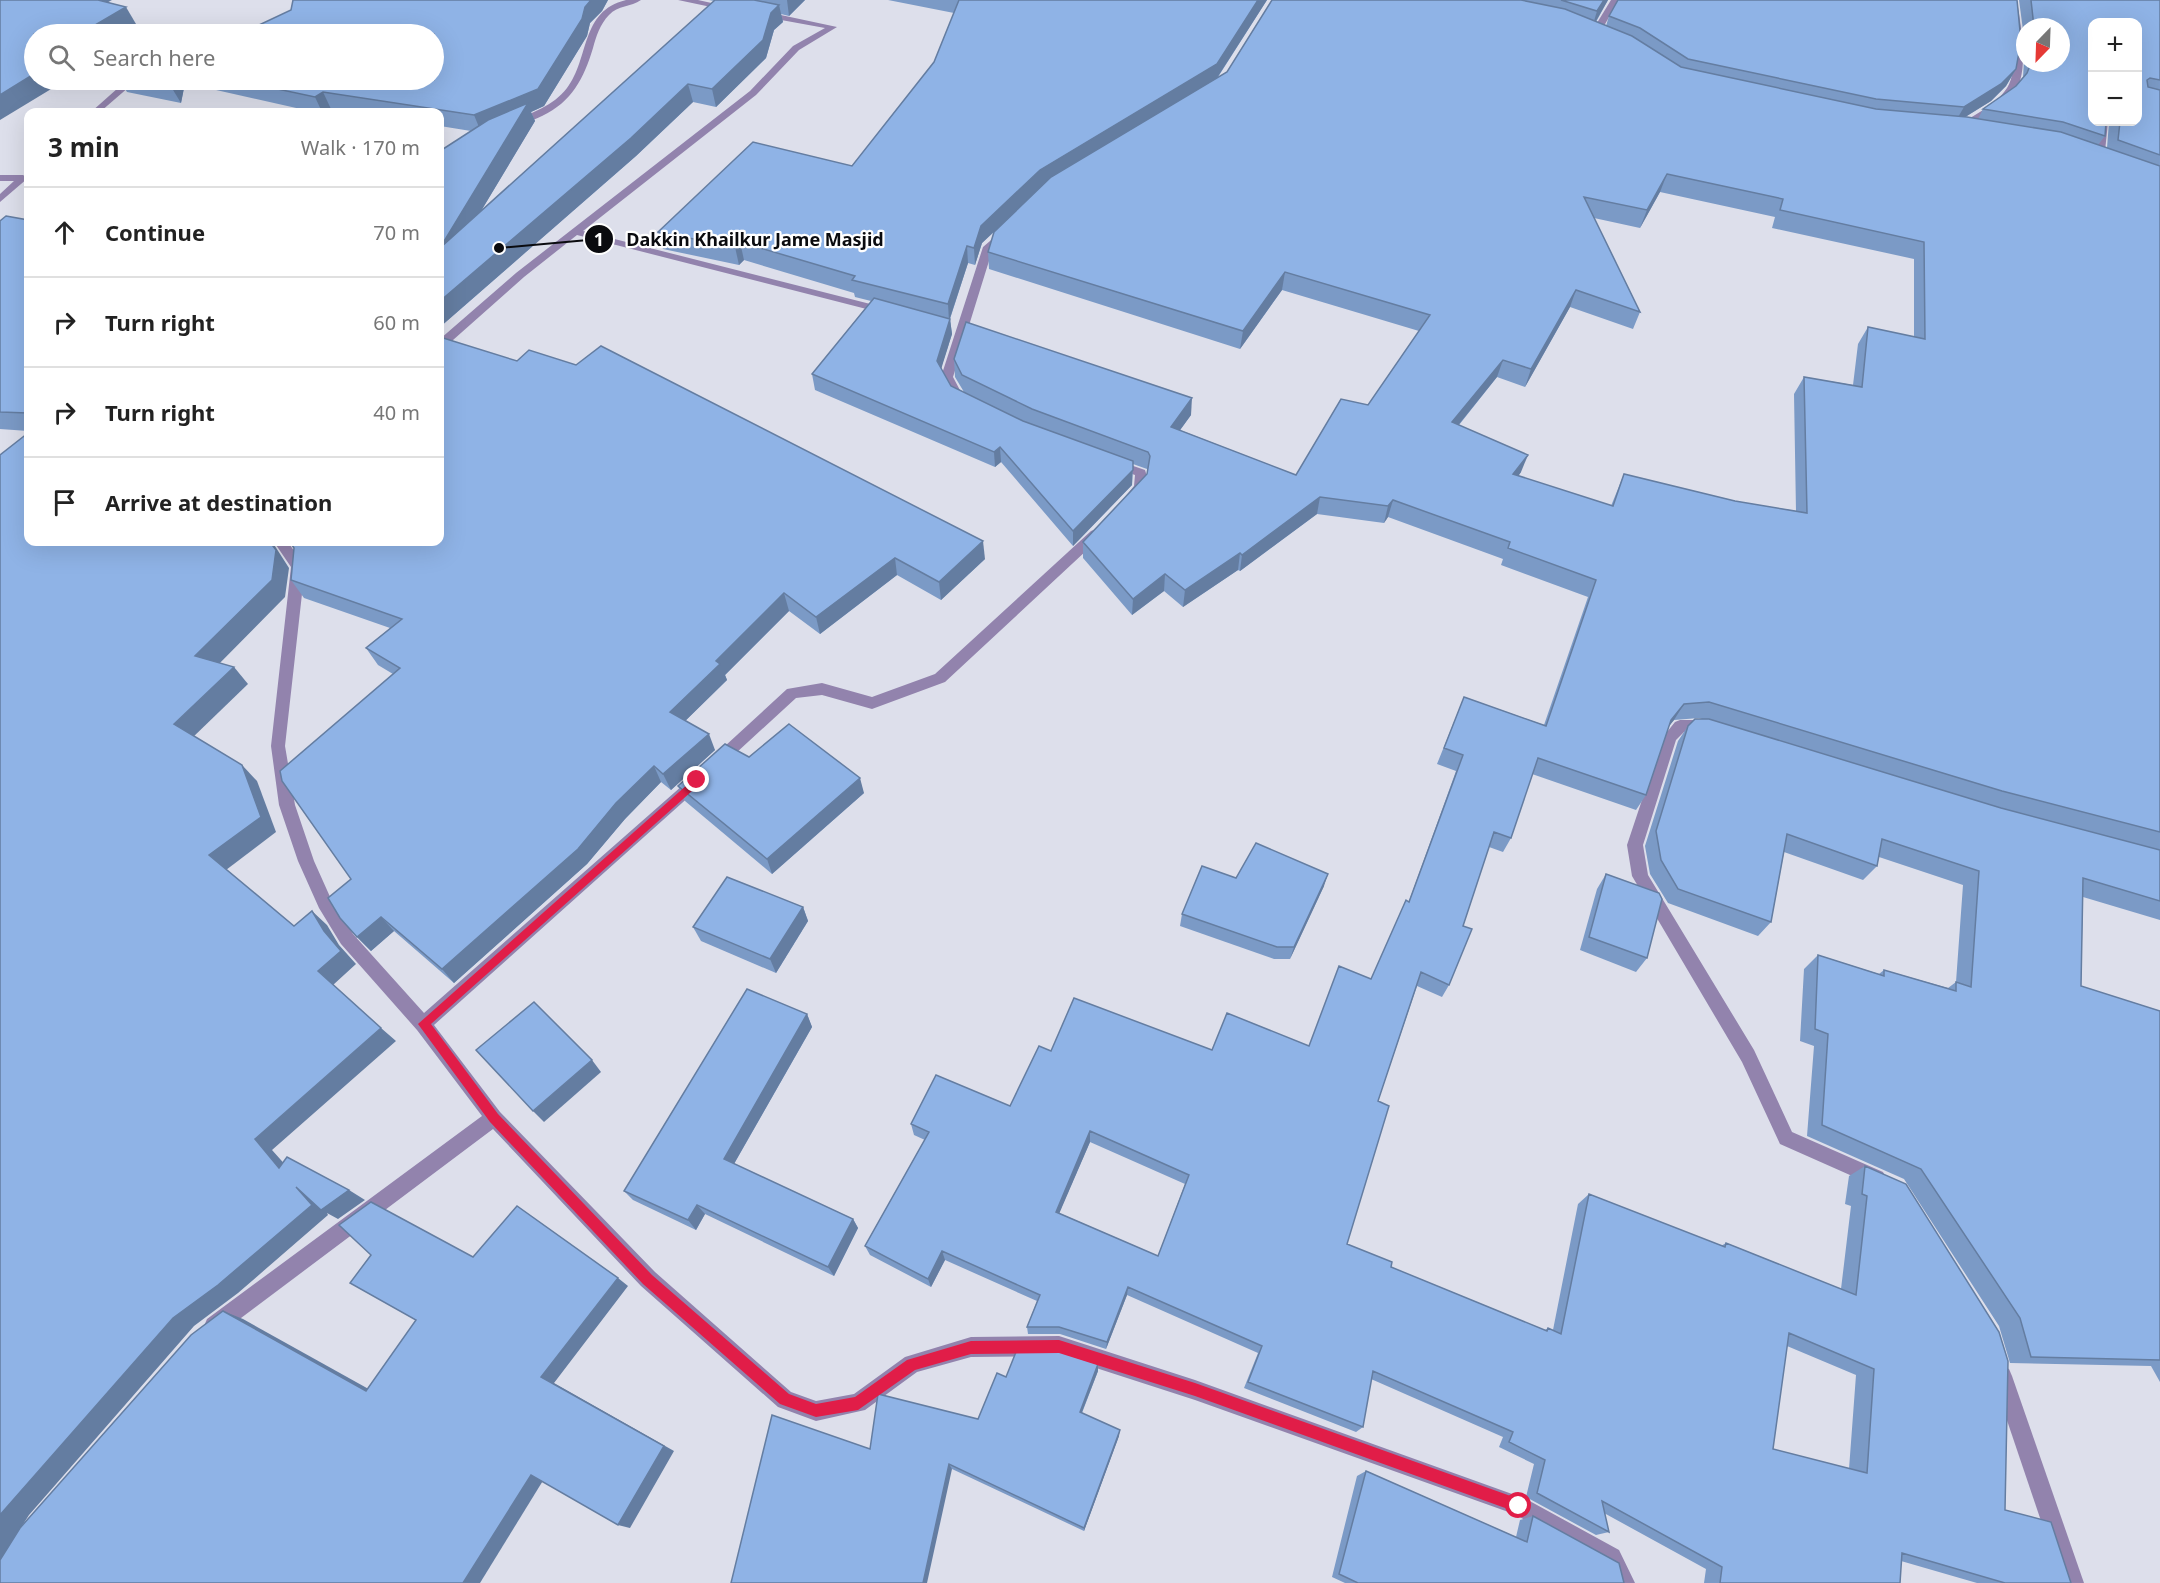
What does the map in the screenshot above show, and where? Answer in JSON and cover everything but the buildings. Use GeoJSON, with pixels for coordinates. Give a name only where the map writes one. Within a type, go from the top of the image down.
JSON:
{"type":"FeatureCollection","features":[{"type":"Feature","properties":{"kind":"street"},"geometry":{"type":"LineString","coordinates":[[505,129],[551,109],[579,76],[587,61],[595,27],[614,6],[637,0]]}},
{"type":"Feature","properties":{"kind":"street"},"geometry":{"type":"LineString","coordinates":[[682,0],[740,10]]}},
{"type":"Feature","properties":{"kind":"street"},"geometry":{"type":"LineString","coordinates":[[1584,31],[1598,37],[1615,0]]}},
{"type":"Feature","properties":{"kind":"street"},"geometry":{"type":"LineString","coordinates":[[1957,129],[2002,99],[2014,87],[2018,58],[2013,0]]}},
{"type":"Feature","properties":{"kind":"street"},"geometry":{"type":"LineString","coordinates":[[444,342],[520,275],[753,93],[796,48],[833,27],[752,12]]}},
{"type":"Feature","properties":{"kind":"street"},"geometry":{"type":"LineString","coordinates":[[100,108],[120,90]]}},
{"type":"Feature","properties":{"kind":"street"},"geometry":{"type":"LineString","coordinates":[[2099,161],[2103,126]]}},
{"type":"Feature","properties":{"kind":"street"},"geometry":{"type":"LineString","coordinates":[[1946,128],[1969,131]]}},
{"type":"Feature","properties":{"kind":"street"},"geometry":{"type":"LineString","coordinates":[[0,178],[24,177]]}},
{"type":"Feature","properties":{"kind":"street"},"geometry":{"type":"LineString","coordinates":[[0,199],[24,179]]}},
{"type":"Feature","properties":{"kind":"street"},"geometry":{"type":"LineString","coordinates":[[978,407],[957,397],[947,377],[956,329],[988,247],[1013,223]]}},
{"type":"Feature","properties":{"kind":"street"},"geometry":{"type":"LineString","coordinates":[[576,232],[893,313]]}},
{"type":"Feature","properties":{"kind":"street"},"geometry":{"type":"LineString","coordinates":[[1100,458],[1141,473],[1140,487],[1124,504]]}},
{"type":"Feature","properties":{"kind":"street"},"geometry":{"type":"LineString","coordinates":[[423,1024],[792,693],[822,689],[872,703],[940,678],[1085,546],[1109,521]]}},
{"type":"Feature","properties":{"kind":"street"},"geometry":{"type":"LineString","coordinates":[[284,546],[298,567],[278,746],[287,805],[306,861],[325,903],[347,939],[423,1024],[494,1118],[648,1279],[785,1400],[816,1411],[858,1403],[912,1364],[971,1347],[1059,1346],[1195,1390],[1519,1506],[1612,1557],[1624,1583]]}},
{"type":"Feature","properties":{"kind":"street"},"geometry":{"type":"LineString","coordinates":[[1721,733],[1698,726],[1680,726],[1670,737],[1635,845],[1640,876],[1748,1056],[1786,1138],[1896,1186]]}},
{"type":"Feature","properties":{"kind":"street"},"geometry":{"type":"LineString","coordinates":[[203,1334],[494,1118]]}},
{"type":"Feature","properties":{"kind":"street"},"geometry":{"type":"LineString","coordinates":[[1996,1357],[2009,1403],[2073,1583]]}},
{"type":"Feature","properties":{"kind":"place","name":"Dakkin Khailkur Jame Masjid"},"geometry":{"type":"Point","coordinates":[499,248]}},
{"type":"Feature","properties":{"kind":"route"},"geometry":{"type":"LineString","coordinates":[[697,780],[423,1024],[494,1118],[648,1279],[785,1400],[816,1411],[858,1403],[912,1364],[971,1347],[1059,1346],[1382,1455],[1519,1506]]}}]}
